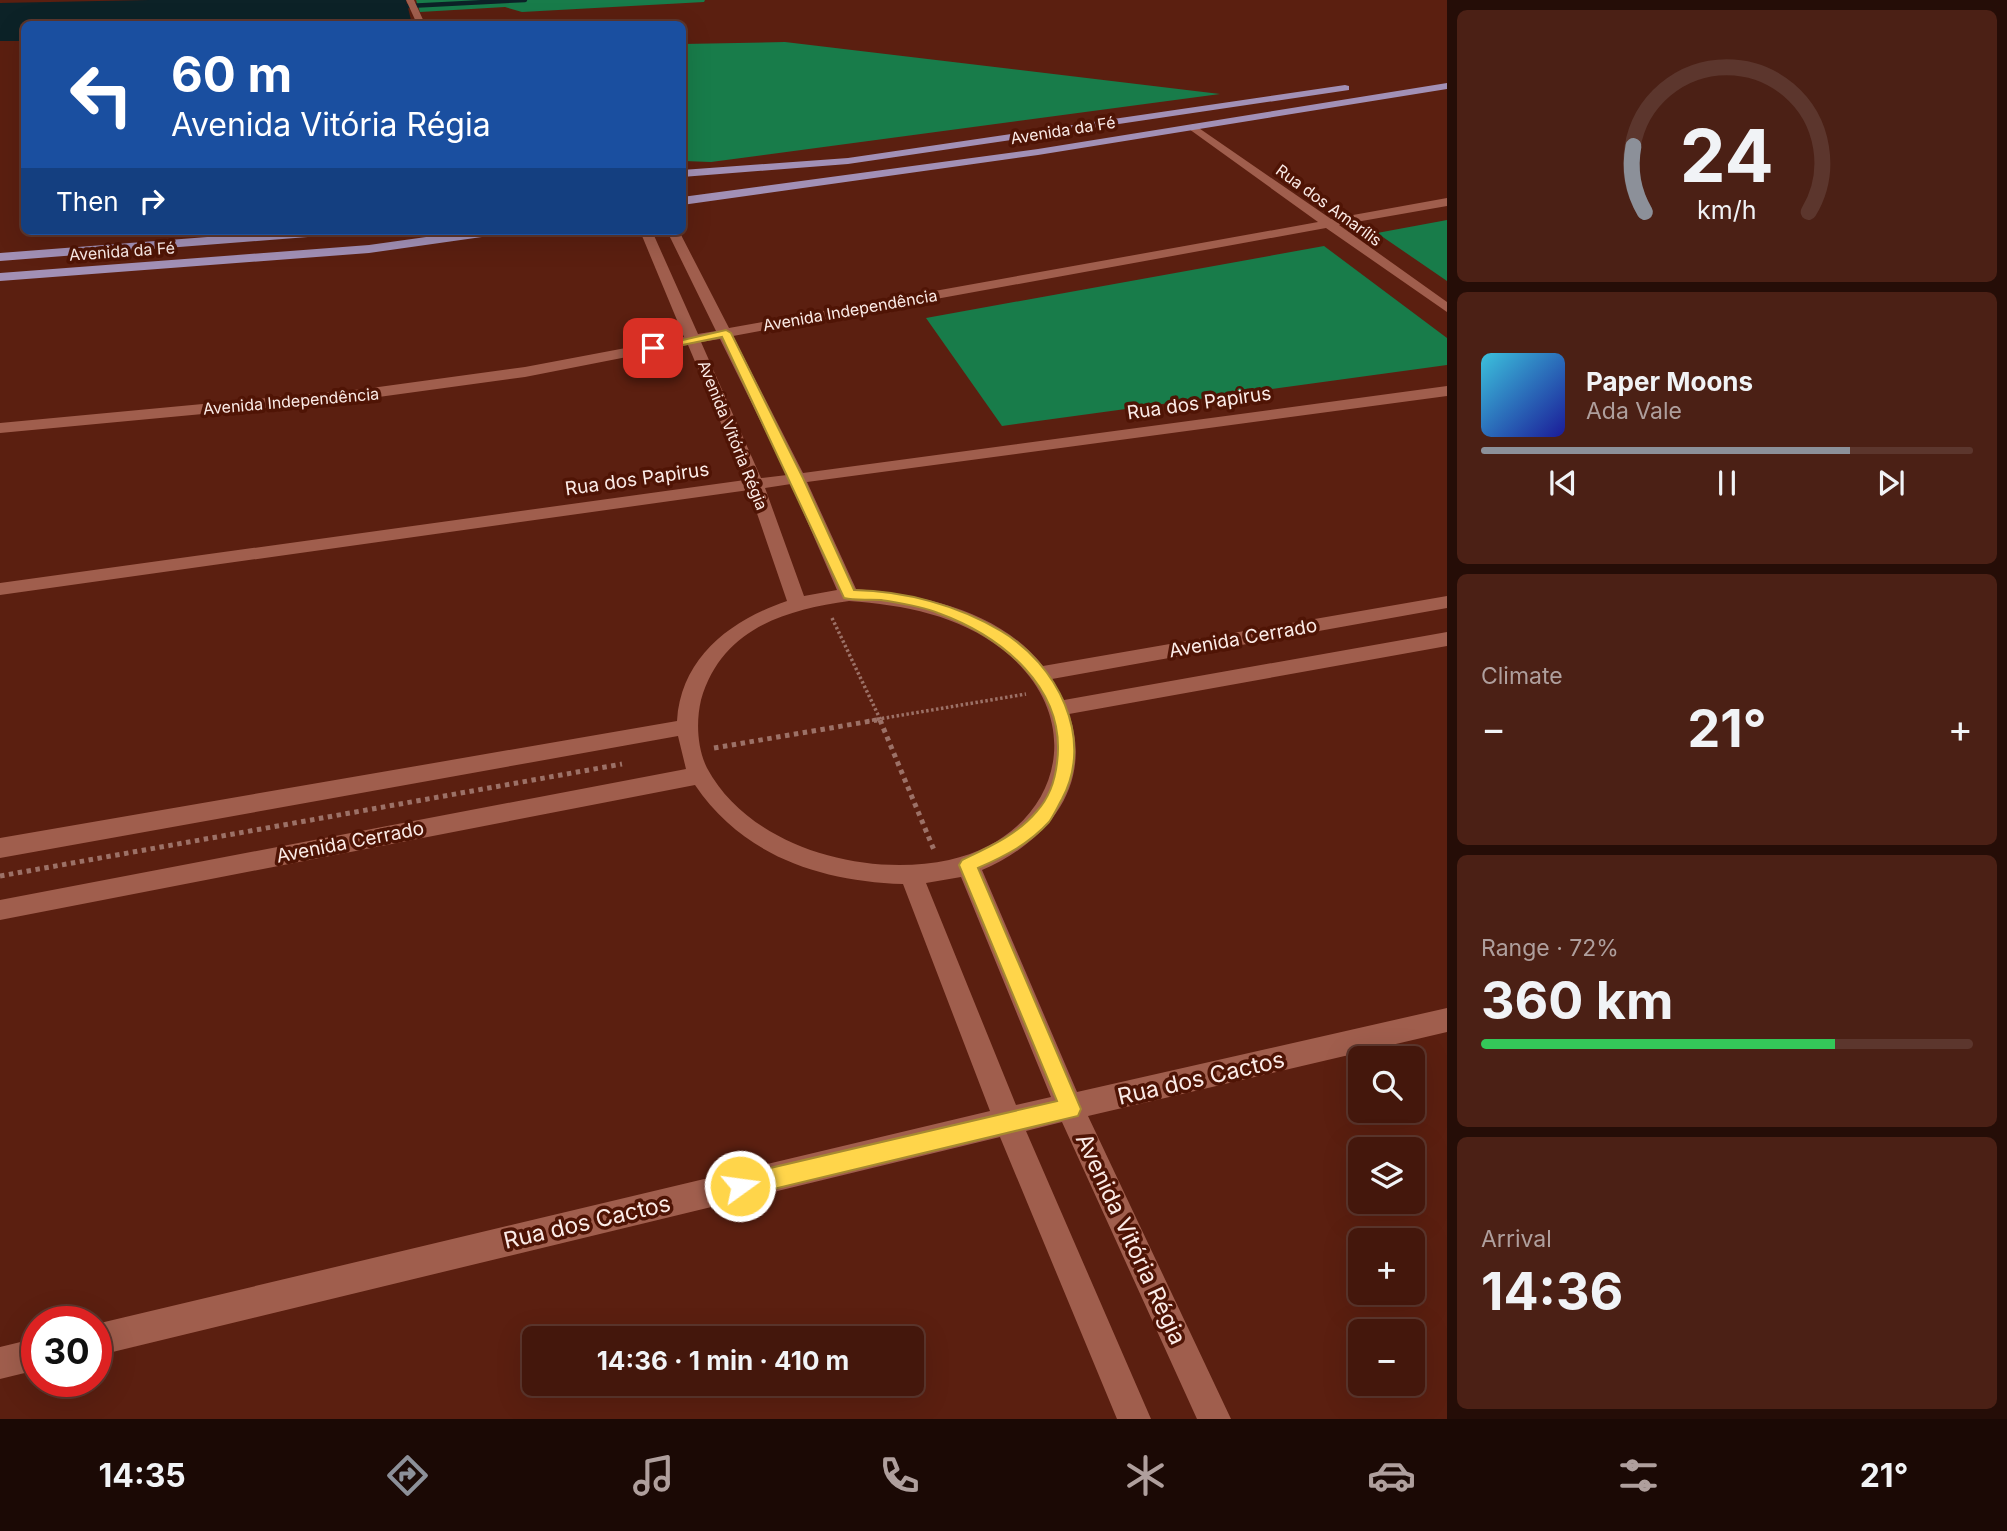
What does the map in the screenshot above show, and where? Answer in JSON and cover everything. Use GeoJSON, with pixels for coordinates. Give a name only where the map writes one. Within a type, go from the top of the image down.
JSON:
{"type":"FeatureCollection","features":[{"type":"Feature","properties":{"kind":"main road","name":"Avenida da Fé"},"geometry":{"type":"LineString","coordinates":[[686,200],[1038,152],[1447,86]]}},
{"type":"Feature","properties":{"kind":"main road","name":"Avenida da Fé"},"geometry":{"type":"LineString","coordinates":[[686,174],[848,161],[1351,87]]}},
{"type":"Feature","properties":{"kind":"main road","name":"Avenida da Fé"},"geometry":{"type":"LineString","coordinates":[[0,257],[281,235]]}},
{"type":"Feature","properties":{"kind":"main road","name":"Avenida da Fé"},"geometry":{"type":"LineString","coordinates":[[0,277],[369,248],[466,235]]}},
{"type":"Feature","properties":{"kind":"street"},"geometry":{"type":"LineString","coordinates":[[410,0],[420,21]]}},
{"type":"Feature","properties":{"kind":"street","name":"Rua dos Amarílis"},"geometry":{"type":"LineString","coordinates":[[1193,127],[1447,308]]}},
{"type":"Feature","properties":{"kind":"street","name":"Avenida Independência"},"geometry":{"type":"LineString","coordinates":[[0,428],[364,394],[525,372],[1447,202]]}},
{"type":"Feature","properties":{"kind":"street","name":"Avenida Vitória Régia"},"geometry":{"type":"LineString","coordinates":[[648,235],[755,484],[797,603]]}},
{"type":"Feature","properties":{"kind":"street","name":"Avenida Vitória Régia"},"geometry":{"type":"LineString","coordinates":[[675,235],[797,478],[849,595]]}},
{"type":"Feature","properties":{"kind":"street","name":"Rua dos Papirus"},"geometry":{"type":"LineString","coordinates":[[0,589],[1447,391]]}},
{"type":"Feature","properties":{"kind":"street"},"geometry":{"type":"LineString","coordinates":[[849,595],[911,600],[970,620],[1020,653],[1050,691],[1068,745],[1063,781],[1044,815],[1012,844],[955,868],[911,875],[845,871],[783,850],[733,817],[700,775],[690,752],[686,727],[693,685],[716,649],[751,621],[797,603],[822,597],[849,595]]}},
{"type":"Feature","properties":{"kind":"street","name":"Avenida Cerrado"},"geometry":{"type":"LineString","coordinates":[[1050,691],[1447,601]]}},
{"type":"Feature","properties":{"kind":"street","name":"Avenida Cerrado"},"geometry":{"type":"LineString","coordinates":[[1050,691],[1447,639]]}},
{"type":"Feature","properties":{"kind":"street"},"geometry":{"type":"LineString","coordinates":[[0,848],[686,727]]}},
{"type":"Feature","properties":{"kind":"street","name":"Avenida Cerrado"},"geometry":{"type":"LineString","coordinates":[[0,910],[700,775]]}},
{"type":"Feature","properties":{"kind":"street","name":"Avenida Vitória Régia"},"geometry":{"type":"LineString","coordinates":[[955,868],[1214,1419]]}},
{"type":"Feature","properties":{"kind":"street"},"geometry":{"type":"LineString","coordinates":[[911,875],[1008,1121],[1133,1419]]}},
{"type":"Feature","properties":{"kind":"street","name":"Rua dos Cactos"},"geometry":{"type":"LineString","coordinates":[[112,1336],[1008,1121],[1070,1109],[1447,1020]]}},
{"type":"Feature","properties":{"kind":"street"},"geometry":{"type":"LineString","coordinates":[[0,1363],[21,1358]]}},
{"type":"Feature","properties":{"kind":"path"},"geometry":{"type":"LineString","coordinates":[[822,597],[955,868]]}},
{"type":"Feature","properties":{"kind":"path"},"geometry":{"type":"LineString","coordinates":[[690,752],[1050,691]]}},
{"type":"Feature","properties":{"kind":"path"},"geometry":{"type":"LineString","coordinates":[[0,876],[623,764]]}},
{"type":"Feature","properties":{"kind":"green space"},"geometry":{"type":"Polygon","coordinates":[[[416,0],[705,0],[522,12],[505,7],[420,12],[416,0]]]}},
{"type":"Feature","properties":{"kind":"green space"},"geometry":{"type":"Polygon","coordinates":[[[785,42],[1220,94],[711,162],[686,161],[686,44],[785,42]]]}},
{"type":"Feature","properties":{"kind":"green space"},"geometry":{"type":"Polygon","coordinates":[[[1447,220],[1447,281],[1377,233],[1447,220]]]}},
{"type":"Feature","properties":{"kind":"green space"},"geometry":{"type":"Polygon","coordinates":[[[1324,246],[1447,338],[1447,365],[1002,426],[926,318],[1324,246]]]}},
{"type":"Feature","properties":{"kind":"water"},"geometry":{"type":"Polygon","coordinates":[[[406,0],[411,21],[21,21],[21,41],[0,41],[0,3],[406,0]]]}},
{"type":"Feature","properties":{"kind":"waterway"},"geometry":{"type":"LineString","coordinates":[[408,6],[525,0]]}},
{"type":"Feature","properties":{"kind":"route"},"geometry":{"type":"LineString","coordinates":[[653,348],[726,333],[797,478],[849,595],[911,600],[941,608],[996,635],[1020,653],[1051,690],[1060,708],[1068,745],[1063,781],[1044,815],[1012,844],[968,865],[1070,1109],[1008,1121],[740,1186]]}}]}
